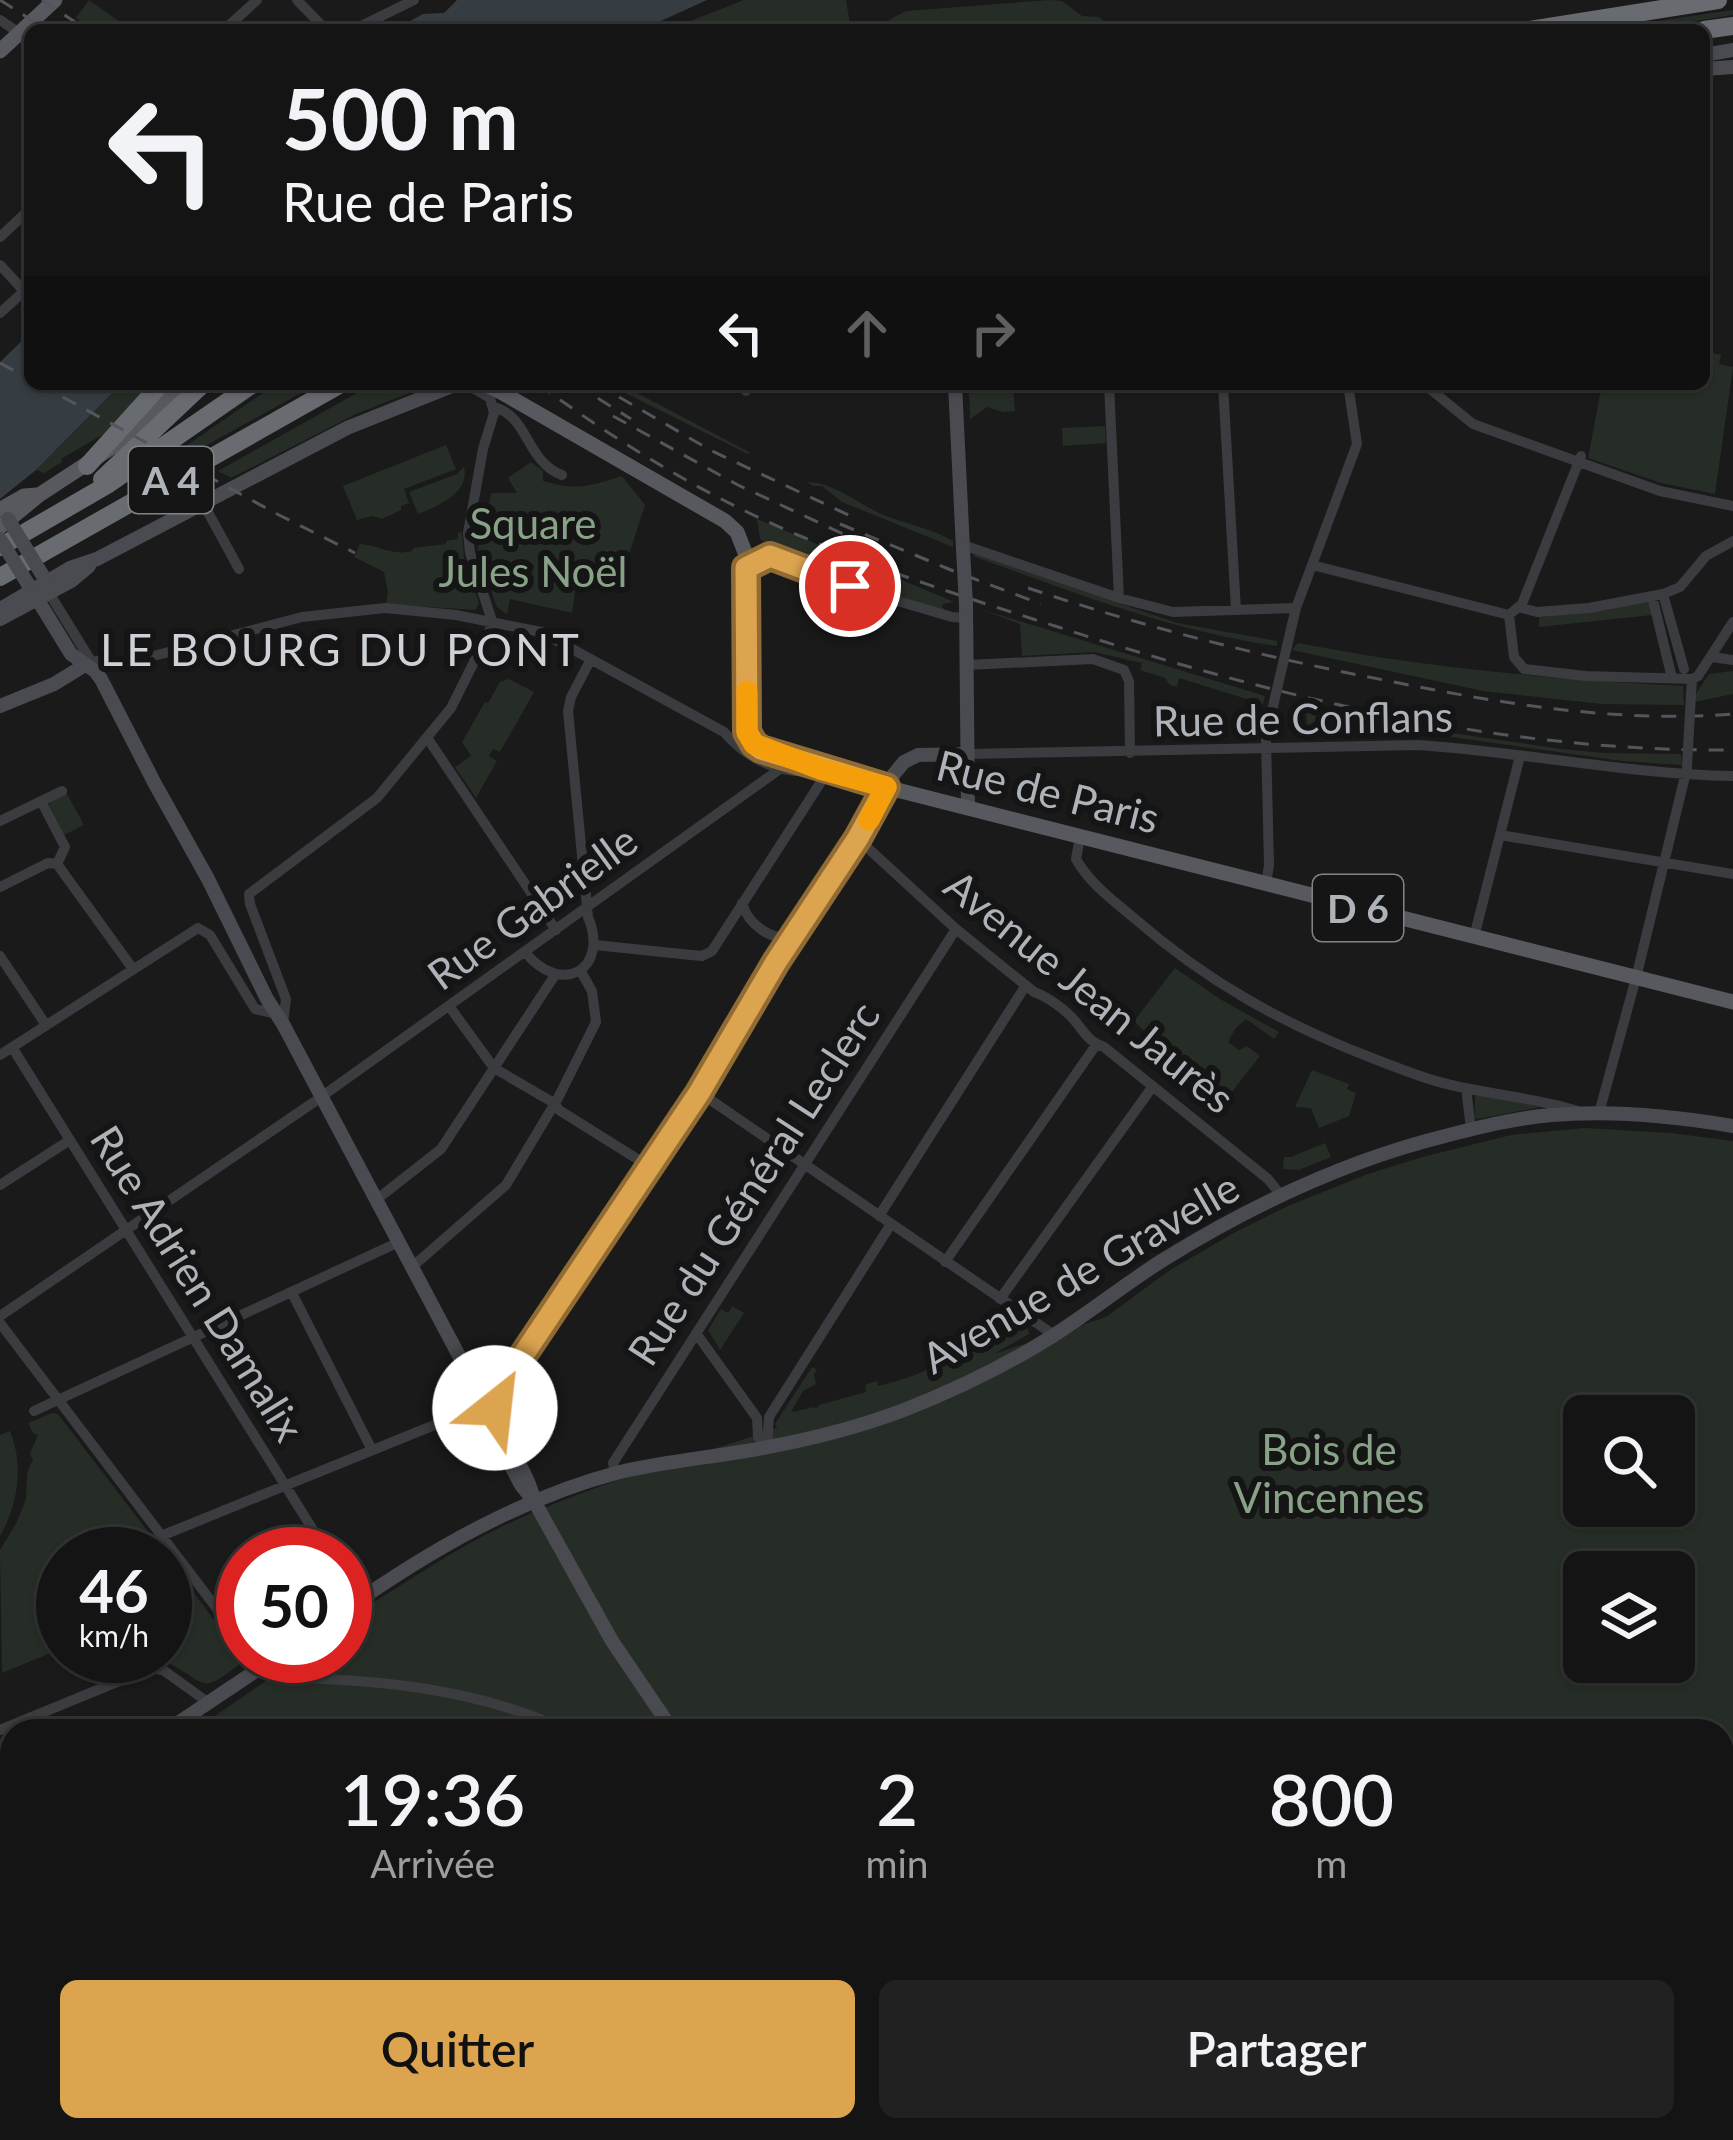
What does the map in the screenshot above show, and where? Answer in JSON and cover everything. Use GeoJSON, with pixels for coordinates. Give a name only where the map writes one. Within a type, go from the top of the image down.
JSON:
{"type":"FeatureCollection","features":[{"type":"Feature","properties":{"kind":"highway"},"geometry":{"type":"LineString","coordinates":[[1541,24],[1625,0]]}},
{"type":"Feature","properties":{"kind":"highway"},"geometry":{"type":"LineString","coordinates":[[1568,24],[1718,0]]}},
{"type":"Feature","properties":{"kind":"highway"},"geometry":{"type":"LineString","coordinates":[[87,466],[155,390]]}},
{"type":"Feature","properties":{"kind":"highway"},"geometry":{"type":"LineString","coordinates":[[79,502],[197,390]]}},
{"type":"Feature","properties":{"kind":"highway","name":"A 4"},"geometry":{"type":"LineString","coordinates":[[0,543],[135,467],[244,390]]}},
{"type":"Feature","properties":{"kind":"highway","name":"A 4"},"geometry":{"type":"LineString","coordinates":[[0,577],[330,390]]}},
{"type":"Feature","properties":{"kind":"main road"},"geometry":{"type":"LineString","coordinates":[[0,51],[24,29]]}},
{"type":"Feature","properties":{"kind":"main road"},"geometry":{"type":"LineString","coordinates":[[173,390],[147,418],[87,466],[2,519],[71,654],[88,663],[101,679],[465,1367],[480,1391],[497,1394]]}},
{"type":"Feature","properties":{"kind":"main road"},"geometry":{"type":"LineString","coordinates":[[0,619],[70,568],[97,559],[347,428],[445,390]]}},
{"type":"Feature","properties":{"kind":"main road"},"geometry":{"type":"LineString","coordinates":[[955,390],[966,612],[968,808]]}},
{"type":"Feature","properties":{"kind":"main road"},"geometry":{"type":"LineString","coordinates":[[492,393],[731,525],[745,547],[747,732],[761,749],[824,770]]}},
{"type":"Feature","properties":{"kind":"main road"},"geometry":{"type":"LineString","coordinates":[[0,543],[40,588]]}},
{"type":"Feature","properties":{"kind":"main road"},"geometry":{"type":"LineString","coordinates":[[0,609],[40,588]]}},
{"type":"Feature","properties":{"kind":"main road"},"geometry":{"type":"LineString","coordinates":[[0,706],[54,685],[88,663]]}},
{"type":"Feature","properties":{"kind":"main road","name":"Rue de Conflans"},"geometry":{"type":"LineString","coordinates":[[886,787],[910,758],[968,754]]}},
{"type":"Feature","properties":{"kind":"main road","name":"Rue de Paris"},"geometry":{"type":"LineString","coordinates":[[824,770],[1733,1003]]}},
{"type":"Feature","properties":{"kind":"main road"},"geometry":{"type":"LineString","coordinates":[[535,1501],[530,1480],[497,1421],[497,1394],[699,1093],[886,787]]}},
{"type":"Feature","properties":{"kind":"main road","name":"Avenue de Gravelle"},"geometry":{"type":"LineString","coordinates":[[372,1592],[442,1547],[535,1501],[615,1474],[823,1435],[904,1410],[968,1383],[1054,1335],[1161,1262],[1280,1195],[1393,1149],[1555,1109],[1733,1126]]}},
{"type":"Feature","properties":{"kind":"main road"},"geometry":{"type":"LineString","coordinates":[[465,1367],[466,1380],[520,1485],[535,1501],[612,1641],[665,1719]]}},
{"type":"Feature","properties":{"kind":"main road"},"geometry":{"type":"LineString","coordinates":[[184,1719],[232,1683]]}},
{"type":"Feature","properties":{"kind":"street"},"geometry":{"type":"LineString","coordinates":[[231,24],[257,0]]}},
{"type":"Feature","properties":{"kind":"street"},"geometry":{"type":"LineString","coordinates":[[297,0],[320,24]]}},
{"type":"Feature","properties":{"kind":"street"},"geometry":{"type":"LineString","coordinates":[[364,24],[414,0]]}},
{"type":"Feature","properties":{"kind":"street"},"geometry":{"type":"LineString","coordinates":[[0,20],[20,33]]}},
{"type":"Feature","properties":{"kind":"street"},"geometry":{"type":"LineString","coordinates":[[0,237],[24,215]]}},
{"type":"Feature","properties":{"kind":"street"},"geometry":{"type":"LineString","coordinates":[[0,265],[24,285]]}},
{"type":"Feature","properties":{"kind":"street"},"geometry":{"type":"LineString","coordinates":[[0,313],[24,291]]}},
{"type":"Feature","properties":{"kind":"street"},"geometry":{"type":"LineString","coordinates":[[1109,390],[1119,598]]}},
{"type":"Feature","properties":{"kind":"street"},"geometry":{"type":"LineString","coordinates":[[1222,390],[1236,610]]}},
{"type":"Feature","properties":{"kind":"street"},"geometry":{"type":"LineString","coordinates":[[1266,884],[1267,749],[1274,702],[1296,608],[1357,444],[1349,390]]}},
{"type":"Feature","properties":{"kind":"street"},"geometry":{"type":"LineString","coordinates":[[1431,390],[1473,424],[1660,491],[1733,506]]}},
{"type":"Feature","properties":{"kind":"street"},"geometry":{"type":"LineString","coordinates":[[492,393],[541,464],[562,475]]}},
{"type":"Feature","properties":{"kind":"street"},"geometry":{"type":"LineString","coordinates":[[0,1055],[198,928],[204,930],[254,1009],[280,1019],[286,999],[249,894],[359,814],[428,739],[451,708],[489,632],[492,621],[468,533],[492,393]]}},
{"type":"Feature","properties":{"kind":"street"},"geometry":{"type":"LineString","coordinates":[[1579,459],[1525,597],[1513,611],[1514,657],[1525,669],[1586,676],[1698,676],[1733,622]]}},
{"type":"Feature","properties":{"kind":"street"},"geometry":{"type":"LineString","coordinates":[[203,503],[239,569]]}},
{"type":"Feature","properties":{"kind":"street"},"geometry":{"type":"LineString","coordinates":[[1312,566],[1513,611],[1554,611],[1658,595],[1680,586],[1706,556],[1733,541]]}},
{"type":"Feature","properties":{"kind":"street"},"geometry":{"type":"LineString","coordinates":[[963,547],[1173,613],[1296,608]]}},
{"type":"Feature","properties":{"kind":"street"},"geometry":{"type":"LineString","coordinates":[[746,568],[770,556],[902,603],[966,612]]}},
{"type":"Feature","properties":{"kind":"street"},"geometry":{"type":"LineString","coordinates":[[1593,1113],[1636,978],[1687,770],[1690,695],[1658,595]]}},
{"type":"Feature","properties":{"kind":"street"},"geometry":{"type":"LineString","coordinates":[[88,663],[104,660],[119,665],[302,617],[382,608],[492,621],[541,632],[724,732],[738,748],[780,769]]}},
{"type":"Feature","properties":{"kind":"street"},"geometry":{"type":"LineString","coordinates":[[525,952],[542,970],[567,975],[590,960],[595,945],[568,711],[591,658]]}},
{"type":"Feature","properties":{"kind":"street"},"geometry":{"type":"LineString","coordinates":[[966,665],[1093,659],[1124,670],[1129,681],[1130,753]]}},
{"type":"Feature","properties":{"kind":"street"},"geometry":{"type":"LineString","coordinates":[[1710,660],[1733,660]]}},
{"type":"Feature","properties":{"kind":"street"},"geometry":{"type":"LineString","coordinates":[[428,739],[556,930]]}},
{"type":"Feature","properties":{"kind":"street","name":"Rue de Conflans"},"geometry":{"type":"LineString","coordinates":[[968,754],[1418,745],[1733,776]]}},
{"type":"Feature","properties":{"kind":"street"},"geometry":{"type":"LineString","coordinates":[[1474,937],[1520,756]]}},
{"type":"Feature","properties":{"kind":"street","name":"Rue de Paris"},"geometry":{"type":"LineString","coordinates":[[780,769],[824,770]]}},
{"type":"Feature","properties":{"kind":"street","name":"Rue Gabrielle"},"geometry":{"type":"LineString","coordinates":[[0,1320],[322,1097],[780,769]]}},
{"type":"Feature","properties":{"kind":"street"},"geometry":{"type":"LineString","coordinates":[[595,945],[707,954],[824,770]]}},
{"type":"Feature","properties":{"kind":"street"},"geometry":{"type":"LineString","coordinates":[[0,821],[62,790]]}},
{"type":"Feature","properties":{"kind":"street"},"geometry":{"type":"LineString","coordinates":[[41,801],[65,848],[57,864]]}},
{"type":"Feature","properties":{"kind":"street"},"geometry":{"type":"LineString","coordinates":[[1500,836],[1733,874]]}},
{"type":"Feature","properties":{"kind":"street"},"geometry":{"type":"LineString","coordinates":[[1079,837],[1076,859],[1092,883],[1176,955],[1307,1033],[1414,1074],[1555,1109]]}},
{"type":"Feature","properties":{"kind":"street","name":"Avenue Jean Jaurès"},"geometry":{"type":"LineString","coordinates":[[858,838],[956,929],[1265,1176],[1280,1195]]}},
{"type":"Feature","properties":{"kind":"street"},"geometry":{"type":"LineString","coordinates":[[0,887],[48,863],[57,864],[133,969]]}},
{"type":"Feature","properties":{"kind":"street"},"geometry":{"type":"LineString","coordinates":[[742,903],[754,924],[778,937],[794,935]]}},
{"type":"Feature","properties":{"kind":"street","name":"Rue du Général Leclerc"},"geometry":{"type":"LineString","coordinates":[[615,1474],[613,1462],[956,929]]}},
{"type":"Feature","properties":{"kind":"street"},"geometry":{"type":"LineString","coordinates":[[0,956],[46,1025]]}},
{"type":"Feature","properties":{"kind":"street"},"geometry":{"type":"LineString","coordinates":[[412,1267],[506,1185],[554,1103],[596,1022],[592,991],[580,970]]}},
{"type":"Feature","properties":{"kind":"street"},"geometry":{"type":"LineString","coordinates":[[376,1200],[441,1149],[555,975]]}},
{"type":"Feature","properties":{"kind":"street"},"geometry":{"type":"LineString","coordinates":[[879,1216],[1025,985]]}},
{"type":"Feature","properties":{"kind":"street"},"geometry":{"type":"LineString","coordinates":[[449,1006],[494,1068],[650,1167]]}},
{"type":"Feature","properties":{"kind":"street"},"geometry":{"type":"LineString","coordinates":[[946,1262],[1091,1041]]}},
{"type":"Feature","properties":{"kind":"street","name":"Rue Adrien Damalix"},"geometry":{"type":"LineString","coordinates":[[13,1047],[311,1527]]}},
{"type":"Feature","properties":{"kind":"street"},"geometry":{"type":"LineString","coordinates":[[1000,1299],[1153,1086]]}},
{"type":"Feature","properties":{"kind":"street"},"geometry":{"type":"LineString","coordinates":[[1466,1088],[1471,1129]]}},
{"type":"Feature","properties":{"kind":"street"},"geometry":{"type":"LineString","coordinates":[[699,1093],[1054,1335]]}},
{"type":"Feature","properties":{"kind":"street"},"geometry":{"type":"LineString","coordinates":[[0,1185],[70,1140]]}},
{"type":"Feature","properties":{"kind":"street"},"geometry":{"type":"LineString","coordinates":[[763,1421],[891,1224]]}},
{"type":"Feature","properties":{"kind":"street"},"geometry":{"type":"LineString","coordinates":[[34,1411],[399,1242]]}},
{"type":"Feature","properties":{"kind":"street"},"geometry":{"type":"LineString","coordinates":[[292,1293],[372,1450]]}},
{"type":"Feature","properties":{"kind":"street"},"geometry":{"type":"LineString","coordinates":[[0,1320],[155,1527]]}},
{"type":"Feature","properties":{"kind":"street"},"geometry":{"type":"LineString","coordinates":[[696,1333],[763,1421],[770,1434],[767,1447]]}},
{"type":"Feature","properties":{"kind":"street"},"geometry":{"type":"LineString","coordinates":[[181,1527],[480,1406],[497,1421]]}},
{"type":"Feature","properties":{"kind":"street"},"geometry":{"type":"LineString","coordinates":[[192,1576],[216,1607]]}},
{"type":"Feature","properties":{"kind":"street"},"geometry":{"type":"LineString","coordinates":[[27,1719],[151,1668],[163,1670],[209,1703]]}},
{"type":"Feature","properties":{"kind":"street"},"geometry":{"type":"LineString","coordinates":[[372,1682],[425,1688],[536,1719]]}},
{"type":"Feature","properties":{"kind":"green space"},"geometry":{"type":"Polygon","coordinates":[[[89,0],[123,24],[85,24],[76,18],[89,0]]]}},
{"type":"Feature","properties":{"kind":"green space"},"geometry":{"type":"Polygon","coordinates":[[[744,0],[846,0],[850,24],[683,24],[744,0]]]}},
{"type":"Feature","properties":{"kind":"green space"},"geometry":{"type":"Polygon","coordinates":[[[1049,0],[1062,1],[1082,16],[1099,17],[1107,24],[886,24],[906,11],[1049,0]]]}},
{"type":"Feature","properties":{"kind":"green space"},"geometry":{"type":"Polygon","coordinates":[[[1733,10],[1733,15],[1678,24],[1637,24],[1733,10]]]}},
{"type":"Feature","properties":{"kind":"green space"},"geometry":{"type":"Polygon","coordinates":[[[1710,352],[1721,355],[1719,364],[1733,367],[1715,494],[1661,483],[1588,458],[1601,390],[1710,390],[1710,352]]]}},
{"type":"Feature","properties":{"kind":"green space"},"geometry":{"type":"Polygon","coordinates":[[[115,390],[147,390],[102,435],[44,473],[36,470],[115,390]]]}},
{"type":"Feature","properties":{"kind":"green space"},"geometry":{"type":"Polygon","coordinates":[[[267,390],[306,390],[189,455],[180,450],[267,390]]]}},
{"type":"Feature","properties":{"kind":"green space"},"geometry":{"type":"Polygon","coordinates":[[[362,390],[417,390],[356,414],[231,478],[218,471],[362,390]]]}},
{"type":"Feature","properties":{"kind":"green space"},"geometry":{"type":"Polygon","coordinates":[[[619,390],[631,390],[748,454],[619,390]]]}},
{"type":"Feature","properties":{"kind":"green space"},"geometry":{"type":"Polygon","coordinates":[[[969,390],[1013,390],[1015,411],[987,407],[970,419],[969,390]]]}},
{"type":"Feature","properties":{"kind":"green space"},"geometry":{"type":"Polygon","coordinates":[[[1105,426],[1106,443],[1063,446],[1062,428],[1105,426]]]}},
{"type":"Feature","properties":{"kind":"green space"},"geometry":{"type":"Polygon","coordinates":[[[446,445],[456,469],[404,489],[409,503],[401,510],[382,519],[357,520],[343,486],[446,445]]]}},
{"type":"Feature","properties":{"kind":"green space","name":"Square Jules Noël"},"geometry":{"type":"Polygon","coordinates":[[[531,462],[543,471],[543,481],[565,486],[592,485],[622,476],[645,505],[620,582],[577,578],[572,613],[510,599],[507,614],[497,607],[478,554],[481,502],[489,503],[491,493],[517,493],[508,478],[531,462]]]}},
{"type":"Feature","properties":{"kind":"green space"},"geometry":{"type":"Polygon","coordinates":[[[464,467],[458,491],[418,514],[409,492],[464,467]]]}},
{"type":"Feature","properties":{"kind":"green space"},"geometry":{"type":"Polygon","coordinates":[[[807,482],[835,489],[879,513],[944,536],[953,541],[953,547],[842,502],[822,486],[807,482]]]}},
{"type":"Feature","properties":{"kind":"green space"},"geometry":{"type":"Polygon","coordinates":[[[757,519],[954,602],[943,604],[949,613],[901,600],[773,547],[760,539],[757,519]]]}},
{"type":"Feature","properties":{"kind":"green space"},"geometry":{"type":"Polygon","coordinates":[[[462,532],[465,572],[469,572],[479,603],[475,610],[386,604],[384,572],[354,557],[360,544],[405,552],[446,544],[462,532]]]}},
{"type":"Feature","properties":{"kind":"green space"},"geometry":{"type":"Polygon","coordinates":[[[974,554],[1177,623],[1277,641],[1277,646],[1238,639],[1123,609],[974,554]]]}},
{"type":"Feature","properties":{"kind":"green space"},"geometry":{"type":"Polygon","coordinates":[[[1649,601],[1652,615],[1539,627],[1539,616],[1649,601]]]}},
{"type":"Feature","properties":{"kind":"green space"},"geometry":{"type":"Polygon","coordinates":[[[980,609],[1265,696],[1263,704],[1179,678],[1177,687],[1170,685],[1165,678],[1140,670],[1142,663],[1094,652],[1022,656],[1020,624],[980,609]]]}},
{"type":"Feature","properties":{"kind":"green space"},"geometry":{"type":"Polygon","coordinates":[[[1298,643],[1490,671],[1683,686],[1684,705],[1602,704],[1483,691],[1292,650],[1298,643]]]}},
{"type":"Feature","properties":{"kind":"green space"},"geometry":{"type":"Polygon","coordinates":[[[1733,671],[1733,694],[1695,702],[1709,674],[1733,671]]]}},
{"type":"Feature","properties":{"kind":"green space"},"geometry":{"type":"Polygon","coordinates":[[[509,679],[534,692],[500,752],[493,749],[489,756],[497,761],[476,798],[455,767],[471,756],[462,742],[485,702],[500,682],[509,679]]]}},
{"type":"Feature","properties":{"kind":"green space"},"geometry":{"type":"Polygon","coordinates":[[[1306,709],[1353,716],[1353,732],[1307,736],[1306,709]]]}},
{"type":"Feature","properties":{"kind":"green space"},"geometry":{"type":"Polygon","coordinates":[[[1431,730],[1562,749],[1681,754],[1682,765],[1622,761],[1430,734],[1431,730]]]}},
{"type":"Feature","properties":{"kind":"green space"},"geometry":{"type":"Polygon","coordinates":[[[66,792],[84,825],[64,835],[49,805],[66,792]]]}},
{"type":"Feature","properties":{"kind":"green space"},"geometry":{"type":"Polygon","coordinates":[[[1175,968],[1279,1032],[1274,1039],[1246,1019],[1235,1029],[1228,1042],[1239,1050],[1247,1046],[1260,1056],[1227,1098],[1134,1021],[1175,968]]]}},
{"type":"Feature","properties":{"kind":"green space"},"geometry":{"type":"Polygon","coordinates":[[[1312,1070],[1349,1084],[1347,1089],[1356,1093],[1349,1116],[1319,1128],[1311,1108],[1295,1107],[1312,1070]]]}},
{"type":"Feature","properties":{"kind":"green space"},"geometry":{"type":"Polygon","coordinates":[[[1475,1094],[1541,1107],[1478,1119],[1475,1094]]]}},
{"type":"Feature","properties":{"kind":"green space","name":"Bois de Vincennes"},"geometry":{"type":"Polygon","coordinates":[[[1585,1128],[1733,1141],[1733,1719],[210,1719],[263,1683],[372,1683],[374,1602],[485,1535],[534,1512],[777,1428],[775,1424],[812,1367],[817,1370],[816,1384],[803,1391],[793,1412],[866,1392],[865,1385],[877,1381],[878,1386],[928,1370],[1006,1330],[1015,1320],[1029,1334],[994,1354],[1106,1317],[1170,1270],[1232,1234],[1368,1174],[1511,1135],[1585,1128]]]}},
{"type":"Feature","properties":{"kind":"green space"},"geometry":{"type":"Polygon","coordinates":[[[1325,1143],[1331,1157],[1299,1170],[1283,1169],[1284,1157],[1325,1143]]]}},
{"type":"Feature","properties":{"kind":"green space"},"geometry":{"type":"Polygon","coordinates":[[[732,1306],[744,1313],[720,1350],[708,1330],[721,1309],[728,1313],[732,1306]]]}},
{"type":"Feature","properties":{"kind":"green space"},"geometry":{"type":"Polygon","coordinates":[[[58,1414],[144,1527],[36,1527],[36,1659],[2,1673],[0,1550],[26,1499],[30,1454],[38,1435],[28,1423],[58,1414]]]}},
{"type":"Feature","properties":{"kind":"green space"},"geometry":{"type":"Polygon","coordinates":[[[10,1431],[17,1485],[0,1536],[0,1435],[10,1431]]]}},
{"type":"Feature","properties":{"kind":"green space"},"geometry":{"type":"Polygon","coordinates":[[[192,1590],[216,1623],[216,1680],[192,1677],[192,1590]]]}},
{"type":"Feature","properties":{"kind":"shaded area"},"geometry":{"type":"Polygon","coordinates":[[[457,0],[707,0],[654,24],[405,24],[423,14],[444,13],[457,0]]]}},
{"type":"Feature","properties":{"kind":"shaded area"},"geometry":{"type":"Polygon","coordinates":[[[24,339],[24,390],[115,390],[36,470],[0,499],[0,362],[24,339]]]}},
{"type":"Feature","properties":{"kind":"railway"},"geometry":{"type":"LineString","coordinates":[[0,0],[38,24]]}},
{"type":"Feature","properties":{"kind":"railway"},"geometry":{"type":"LineString","coordinates":[[42,0],[78,24]]}},
{"type":"Feature","properties":{"kind":"railway"},"geometry":{"type":"LineString","coordinates":[[0,363],[24,376]]}},
{"type":"Feature","properties":{"kind":"railway"},"geometry":{"type":"LineString","coordinates":[[50,390],[355,553]]}},
{"type":"Feature","properties":{"kind":"railway"},"geometry":{"type":"LineString","coordinates":[[547,390],[666,468],[784,529],[938,588],[1138,652],[1305,697],[1475,730],[1647,748],[1733,750]]}},
{"type":"Feature","properties":{"kind":"railway"},"geometry":{"type":"LineString","coordinates":[[585,390],[631,419]]}},
{"type":"Feature","properties":{"kind":"railway"},"geometry":{"type":"LineString","coordinates":[[619,397],[712,451],[859,520]]}},
{"type":"Feature","properties":{"kind":"railway"},"geometry":{"type":"LineString","coordinates":[[613,416],[738,485],[854,539]]}},
{"type":"Feature","properties":{"kind":"railway"},"geometry":{"type":"LineString","coordinates":[[840,524],[1041,604]]}},
{"type":"Feature","properties":{"kind":"railway"},"geometry":{"type":"LineString","coordinates":[[1028,588],[1252,652],[1475,697],[1603,714],[1733,714]]}},
{"type":"Feature","properties":{"kind":"slow traffic"},"geometry":{"type":"LineString","coordinates":[[747,691],[747,732],[761,749],[886,787],[869,820]]}},
{"type":"Feature","properties":{"kind":"district","name":"LE BOURG DU PONT"},"geometry":{"type":"Point","coordinates":[341,649]}},
{"type":"Feature","properties":{"kind":"route"},"geometry":{"type":"LineString","coordinates":[[495,1408],[497,1394],[699,1093],[886,787],[761,749],[747,732],[746,568],[770,556],[850,586]]}}]}
